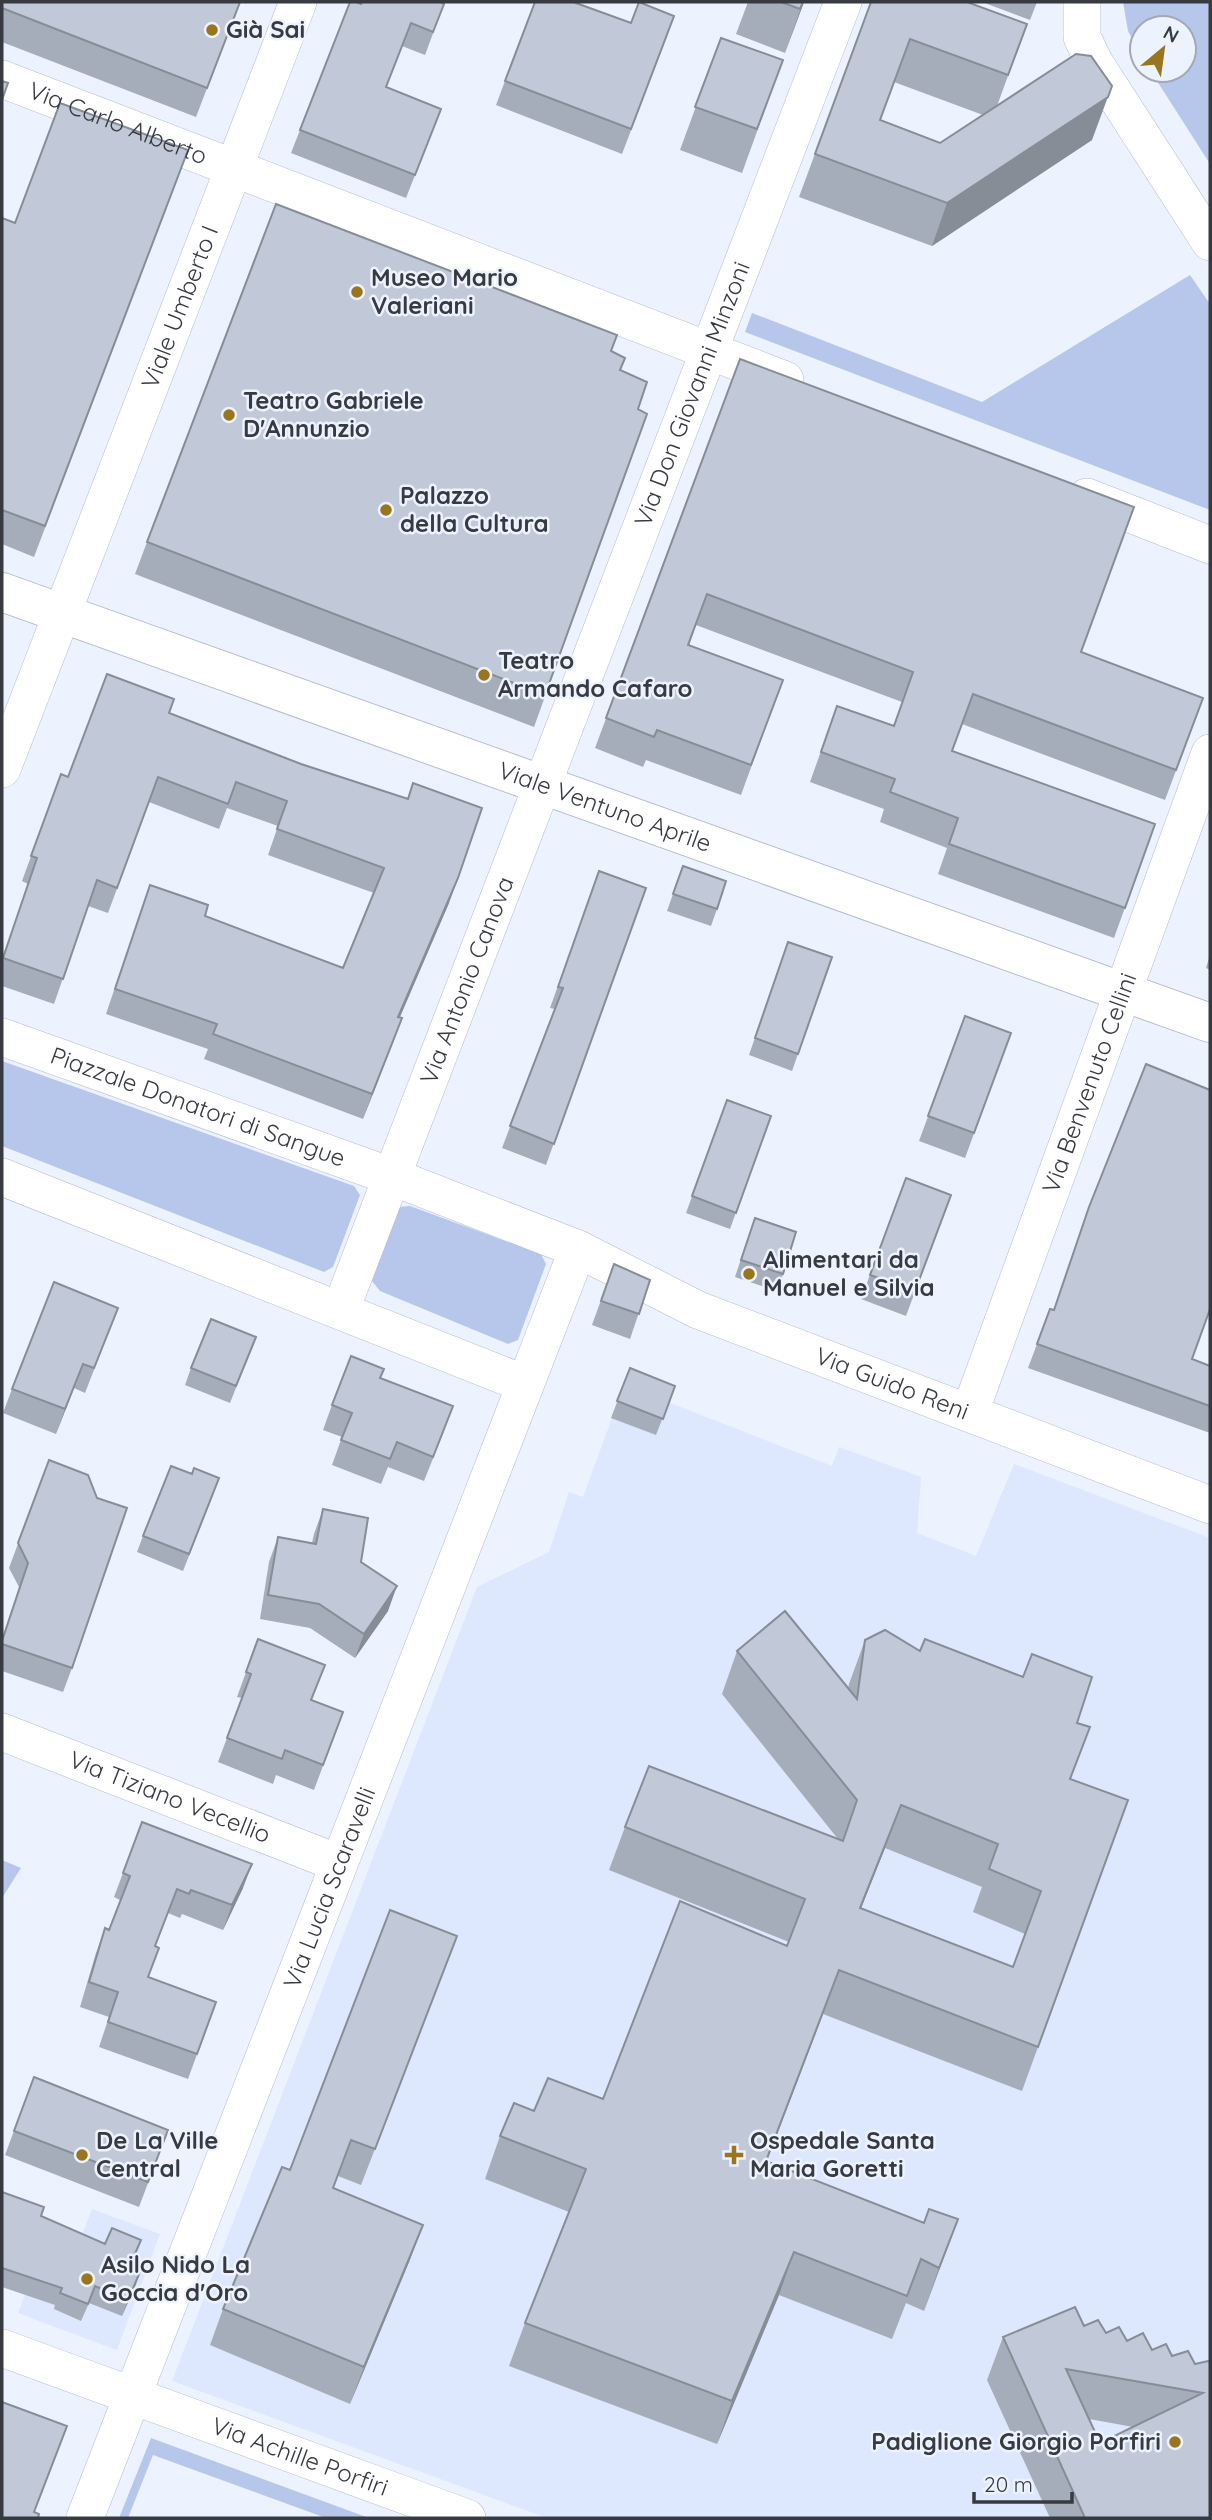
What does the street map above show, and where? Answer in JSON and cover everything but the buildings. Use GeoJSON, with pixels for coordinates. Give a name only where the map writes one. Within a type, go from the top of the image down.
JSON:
{"type":"FeatureCollection","features":[{"type":"Feature","properties":{"kind":"main road","name":"Viale Ventuno Aprile"},"geometry":{"type":"LineString","coordinates":[[2,592],[1210,1023]]}},
{"type":"Feature","properties":{"kind":"street","name":"Viale Umberto I"},"geometry":{"type":"LineString","coordinates":[[2,769],[298,2]]}},
{"type":"Feature","properties":{"kind":"street","name":"Via Don Giovanni Minzoni"},"geometry":{"type":"LineString","coordinates":[[540,784],[843,2]]}},
{"type":"Feature","properties":{"kind":"street"},"geometry":{"type":"LineString","coordinates":[[1082,2],[1082,37],[1094,62],[1210,242]]}},
{"type":"Feature","properties":{"kind":"street","name":"Via Carlo Alberto"},"geometry":{"type":"LineString","coordinates":[[2,79],[235,166],[812,390]]}},
{"type":"Feature","properties":{"kind":"street"},"geometry":{"type":"LineString","coordinates":[[1056,485],[1210,545]]}},
{"type":"Feature","properties":{"kind":"street","name":"Via Benvenuto Cellini"},"geometry":{"type":"LineString","coordinates":[[970,1412],[1125,993],[1210,753]]}},
{"type":"Feature","properties":{"kind":"street","name":"Via Antonio Canova"},"geometry":{"type":"LineString","coordinates":[[393,1177],[540,784]]}},
{"type":"Feature","properties":{"kind":"street","name":"Piazzale Donatori di Sangue"},"geometry":{"type":"LineString","coordinates":[[2,1037],[393,1177],[578,1249]]}},
{"type":"Feature","properties":{"kind":"street"},"geometry":{"type":"LineString","coordinates":[[2,1177],[525,1384],[578,1249]]}},
{"type":"Feature","properties":{"kind":"street"},"geometry":{"type":"LineString","coordinates":[[341,1309],[393,1177]]}},
{"type":"Feature","properties":{"kind":"street","name":"Via Guido Reni"},"geometry":{"type":"LineString","coordinates":[[578,1249],[698,1310],[1210,1505]]}},
{"type":"Feature","properties":{"kind":"street","name":"Via Lucia Scaravelli"},"geometry":{"type":"LineString","coordinates":[[85,2518],[525,1384]]}},
{"type":"Feature","properties":{"kind":"street","name":"Via Tiziano Vecellio"},"geometry":{"type":"LineString","coordinates":[[2,1732],[338,1863]]}},
{"type":"Feature","properties":{"kind":"street","name":"Via Achille Porfiri"},"geometry":{"type":"LineString","coordinates":[[2,2348],[134,2394],[467,2518]]}},
{"type":"Feature","properties":{"kind":"shaded area"},"geometry":{"type":"Polygon","coordinates":[[[1123,2],[1210,2],[1210,164],[1159,84],[1198,84],[1198,14],[1128,14],[1128,31],[1123,2]]]}},
{"type":"Feature","properties":{"kind":"shaded area"},"geometry":{"type":"Polygon","coordinates":[[[1190,275],[1210,304],[1210,510],[745,332],[752,313],[982,402],[1190,275]]]}},
{"type":"Feature","properties":{"kind":"shaded area"},"geometry":{"type":"Polygon","coordinates":[[[2,1061],[354,1186],[360,1195],[333,1267],[324,1272],[2,1146],[2,1061]]]}},
{"type":"Feature","properties":{"kind":"shaded area"},"geometry":{"type":"Polygon","coordinates":[[[410,1206],[541,1254],[546,1264],[518,1340],[508,1344],[380,1291],[372,1281],[399,1207],[410,1206]]]}},
{"type":"Feature","properties":{"kind":"shaded area","name":"Ospedale Santa Maria Goretti"},"geometry":{"type":"Polygon","coordinates":[[[624,1385],[832,1466],[839,1447],[921,1477],[917,1533],[976,1556],[1014,1464],[1210,1538],[1210,2518],[547,2518],[172,2381],[477,1587],[549,1552],[569,1492],[583,1497],[624,1385]]]}},
{"type":"Feature","properties":{"kind":"shaded area"},"geometry":{"type":"Polygon","coordinates":[[[2,1860],[21,1868],[2,1898],[2,1860]]]}},
{"type":"Feature","properties":{"kind":"shaded area","name":"Asilo Nido La Goccia d'Oro"},"geometry":{"type":"Polygon","coordinates":[[[92,2209],[160,2234],[117,2350],[18,2313],[48,2233],[78,2245],[92,2209]]]}},
{"type":"Feature","properties":{"kind":"shaded area"},"geometry":{"type":"Polygon","coordinates":[[[151,2438],[369,2518],[326,2518],[153,2455],[128,2518],[119,2518],[151,2438]]]}},
{"type":"Feature","properties":{"kind":"place","name":"Già Sai"},"geometry":{"type":"Point","coordinates":[212,30]}},
{"type":"Feature","properties":{"kind":"place","name":"Museo Mario Valeriani"},"geometry":{"type":"Point","coordinates":[357,292]}},
{"type":"Feature","properties":{"kind":"place","name":"Teatro Gabriele D'Annunzio"},"geometry":{"type":"Point","coordinates":[229,415]}},
{"type":"Feature","properties":{"kind":"place","name":"Palazzo della Cultura"},"geometry":{"type":"Point","coordinates":[386,510]}},
{"type":"Feature","properties":{"kind":"place","name":"Teatro Armando Cafaro"},"geometry":{"type":"Point","coordinates":[484,675]}},
{"type":"Feature","properties":{"kind":"place","name":"Alimentari da Manuel e Silvia"},"geometry":{"type":"Point","coordinates":[749,1274]}},
{"type":"Feature","properties":{"kind":"place","name":"De La Ville Central"},"geometry":{"type":"Point","coordinates":[82,2155]}},
{"type":"Feature","properties":{"kind":"place","name":"Ospedale Santa Maria Goretti"},"geometry":{"type":"Point","coordinates":[734,2155]}},
{"type":"Feature","properties":{"kind":"place","name":"Asilo Nido La Goccia d'Oro"},"geometry":{"type":"Point","coordinates":[87,2279]}},
{"type":"Feature","properties":{"kind":"place","name":"Padiglione Giorgio Porfiri"},"geometry":{"type":"Point","coordinates":[1175,2442]}}]}
